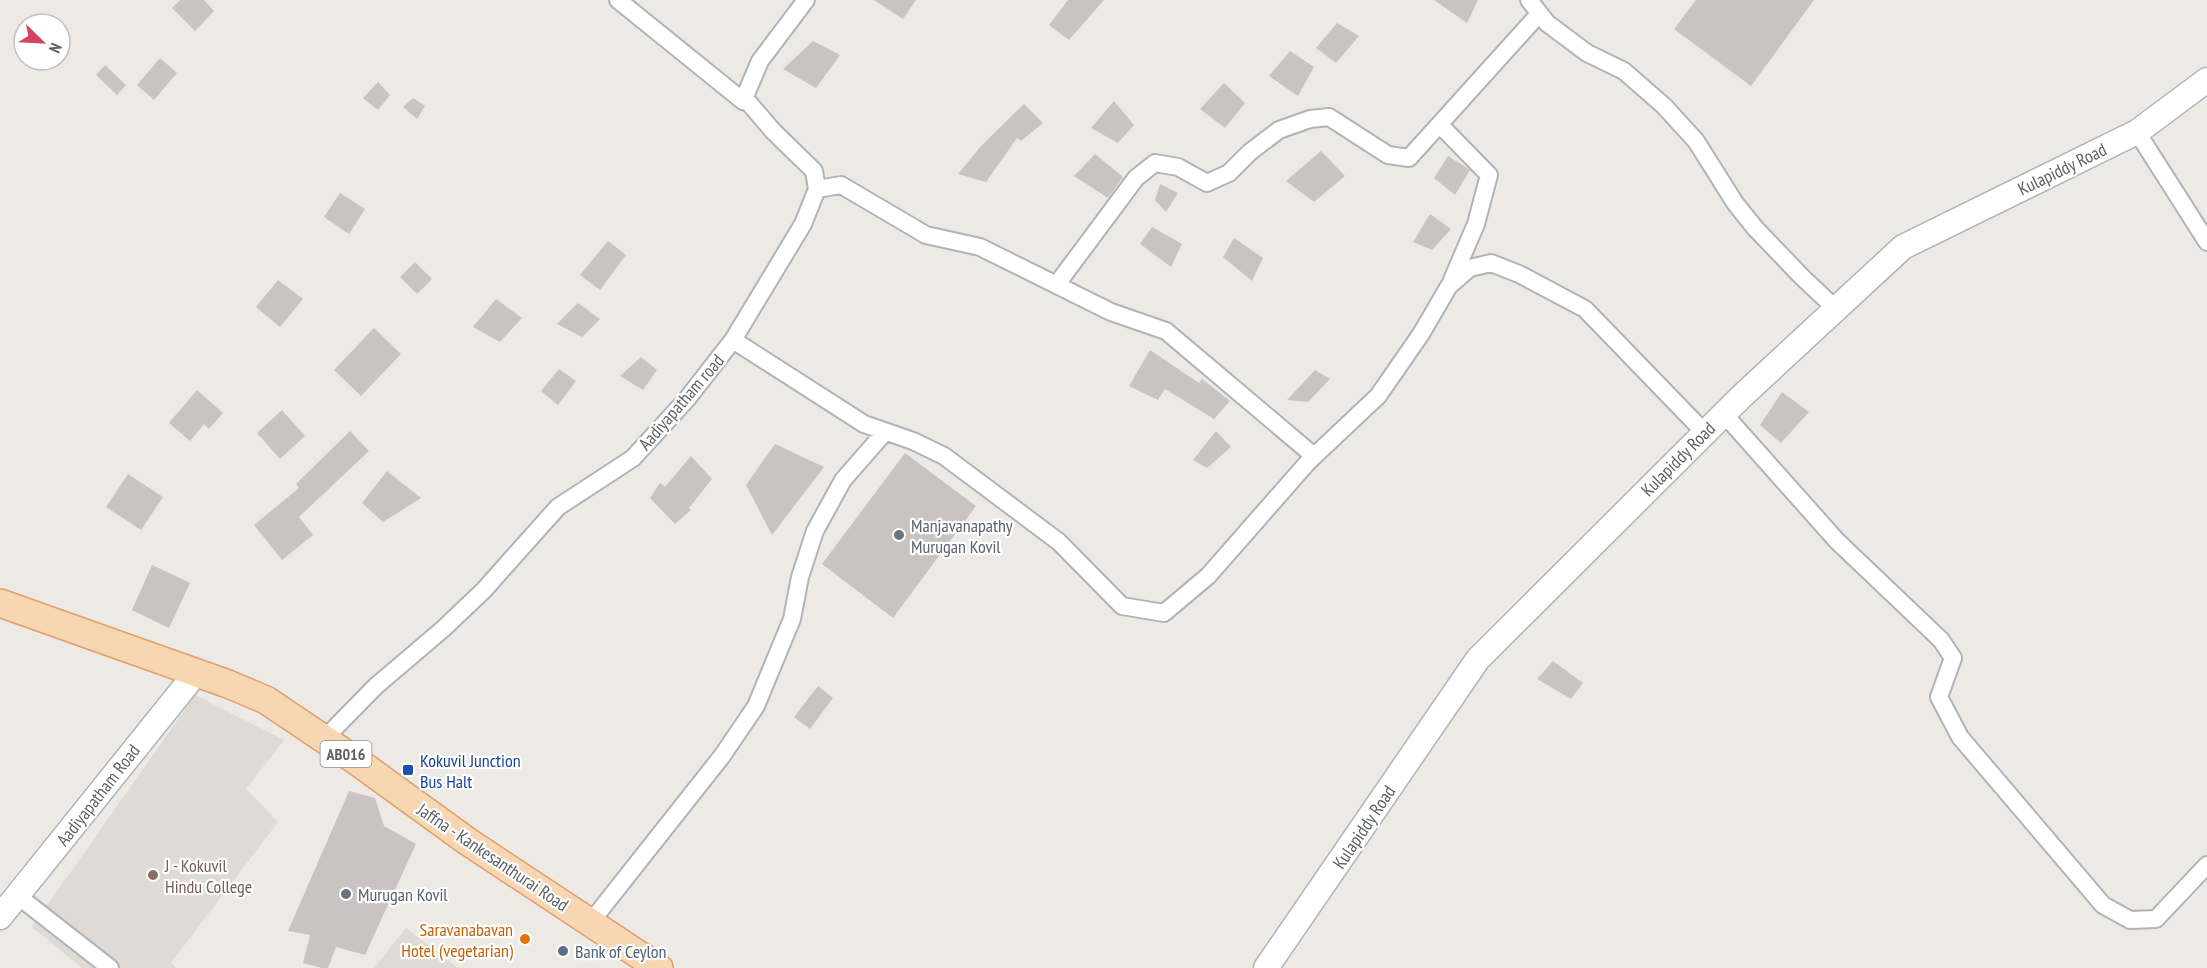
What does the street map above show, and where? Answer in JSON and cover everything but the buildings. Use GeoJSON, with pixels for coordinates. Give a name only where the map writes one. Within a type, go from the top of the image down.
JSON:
{"type":"FeatureCollection","features":[{"type":"Feature","properties":{"kind":"main road","name":"Kulapiddy Road"},"geometry":{"type":"LineString","coordinates":[[1266,968],[1478,659],[1724,414],[1903,247],[2137,132],[2207,80]]}},
{"type":"Feature","properties":{"kind":"main road","name":"Jaffna - Kankesanthurai Road"},"geometry":{"type":"LineString","coordinates":[[0,603],[228,684],[266,700],[467,841],[658,968]]}},
{"type":"Feature","properties":{"kind":"main road","name":"Aadiyapatham Road"},"geometry":{"type":"LineString","coordinates":[[0,917],[196,673]]}},
{"type":"Feature","properties":{"kind":"street"},"geometry":{"type":"LineString","coordinates":[[618,0],[743,101],[749,103],[814,171],[818,189],[841,184],[926,235],[980,247],[1110,312],[1166,331],[1314,456]]}},
{"type":"Feature","properties":{"kind":"street"},"geometry":{"type":"LineString","coordinates":[[743,101],[760,61],[806,0]]}},
{"type":"Feature","properties":{"kind":"street"},"geometry":{"type":"LineString","coordinates":[[1528,0],[1547,23],[1587,53],[1624,71],[1664,106],[1696,141],[1735,203],[1755,228],[1836,309]]}},
{"type":"Feature","properties":{"kind":"street"},"geometry":{"type":"LineString","coordinates":[[1057,284],[1136,178],[1155,163],[1178,167],[1206,183],[1228,173],[1250,152],[1279,130],[1310,119],[1329,117],[1388,155],[1409,158],[1539,14]]}},
{"type":"Feature","properties":{"kind":"street"},"geometry":{"type":"LineString","coordinates":[[733,340],[864,424],[913,441],[944,456],[1059,542],[1122,606],[1164,613],[1208,576],[1314,456],[1378,396],[1421,334],[1449,286],[1476,224],[1489,175],[1440,125]]}},
{"type":"Feature","properties":{"kind":"street"},"geometry":{"type":"LineString","coordinates":[[2137,132],[2207,242]]}},
{"type":"Feature","properties":{"kind":"street","name":"Aadiyapatham road"},"geometry":{"type":"LineString","coordinates":[[324,739],[376,686],[443,629],[484,590],[558,507],[576,493],[633,458],[687,399],[733,340],[803,224],[818,189]]}},
{"type":"Feature","properties":{"kind":"street"},"geometry":{"type":"LineString","coordinates":[[1449,286],[1470,268],[1491,264],[1519,274],[1585,309],[1705,433]]}},
{"type":"Feature","properties":{"kind":"street"},"geometry":{"type":"LineString","coordinates":[[1724,414],[1836,541],[1941,640],[1953,658],[1939,697],[1960,737],[2103,905],[2130,920],[2156,919],[2207,865]]}},
{"type":"Feature","properties":{"kind":"street"},"geometry":{"type":"LineString","coordinates":[[590,923],[722,756],[756,706],[792,619],[800,577],[815,531],[843,480],[885,432]]}},
{"type":"Feature","properties":{"kind":"street"},"geometry":{"type":"LineString","coordinates":[[18,896],[110,968]]}},
{"type":"Feature","properties":{"kind":"shaded area","name":"J - Kokuvil Hindu College"},"geometry":{"type":"Polygon","coordinates":[[[195,695],[284,740],[246,789],[278,822],[171,963],[176,968],[82,968],[32,927],[195,695]]]}},
{"type":"Feature","properties":{"kind":"shaded area"},"geometry":{"type":"Polygon","coordinates":[[[406,928],[458,968],[374,968],[406,928]]]}},
{"type":"Feature","properties":{"kind":"place","name":"Manjavanapathy Murugan Kovil"},"geometry":{"type":"Point","coordinates":[899,535]}},
{"type":"Feature","properties":{"kind":"place","name":"Kokuvil Junction Bus Halt"},"geometry":{"type":"Point","coordinates":[408,770]}},
{"type":"Feature","properties":{"kind":"place","name":"J - Kokuvil Hindu College"},"geometry":{"type":"Point","coordinates":[153,875]}},
{"type":"Feature","properties":{"kind":"place","name":"Murugan Kovil"},"geometry":{"type":"Point","coordinates":[346,894]}},
{"type":"Feature","properties":{"kind":"place","name":"Saravanabavan Hotel (vegetarian)"},"geometry":{"type":"Point","coordinates":[525,939]}},
{"type":"Feature","properties":{"kind":"place","name":"Bank of Ceylon"},"geometry":{"type":"Point","coordinates":[563,951]}}]}
